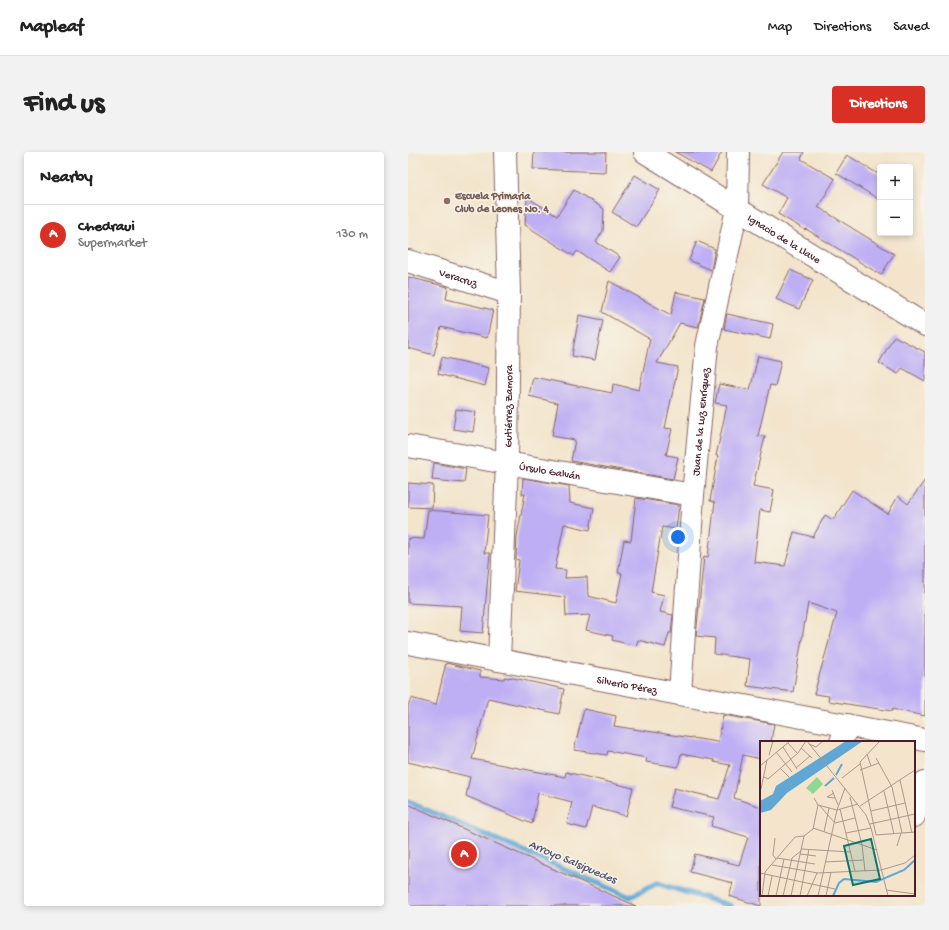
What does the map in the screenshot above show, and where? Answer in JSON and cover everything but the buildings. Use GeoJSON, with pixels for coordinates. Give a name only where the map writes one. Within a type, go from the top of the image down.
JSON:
{"type":"FeatureCollection","features":[{"type":"Feature","properties":{"kind":"street","name":"Gutiérrez Zamora"},"geometry":{"type":"LineString","coordinates":[[499,660],[507,463],[510,293],[504,152]]}},
{"type":"Feature","properties":{"kind":"street","name":"Ignacio de la Llave"},"geometry":{"type":"LineString","coordinates":[[645,152],[925,325]]}},
{"type":"Feature","properties":{"kind":"street","name":"Juan de la Luz Enríquez"},"geometry":{"type":"LineString","coordinates":[[680,694],[693,495],[707,346],[737,209],[738,152]]}},
{"type":"Feature","properties":{"kind":"street","name":"Veracruz"},"geometry":{"type":"LineString","coordinates":[[408,261],[510,293]]}},
{"type":"Feature","properties":{"kind":"street","name":"Úrsulo Galván"},"geometry":{"type":"LineString","coordinates":[[408,446],[693,495]]}},
{"type":"Feature","properties":{"kind":"street","name":"Silverio Pérez"},"geometry":{"type":"LineString","coordinates":[[408,643],[680,694],[844,733],[925,740]]}},
{"type":"Feature","properties":{"kind":"street"},"geometry":{"type":"LineString","coordinates":[[915,813],[925,782]]}},
{"type":"Feature","properties":{"kind":"waterway","name":"Arroyo Salsipuedes"},"geometry":{"type":"LineString","coordinates":[[408,802],[630,897],[657,883],[731,906]]}},
{"type":"Feature","properties":{"kind":"place","name":"Escuela Primaria Club de Leones No. 4"},"geometry":{"type":"Point","coordinates":[447,201]}},
{"type":"Feature","properties":{"kind":"place","name":"Chedraui"},"geometry":{"type":"Point","coordinates":[464,854]}}]}
